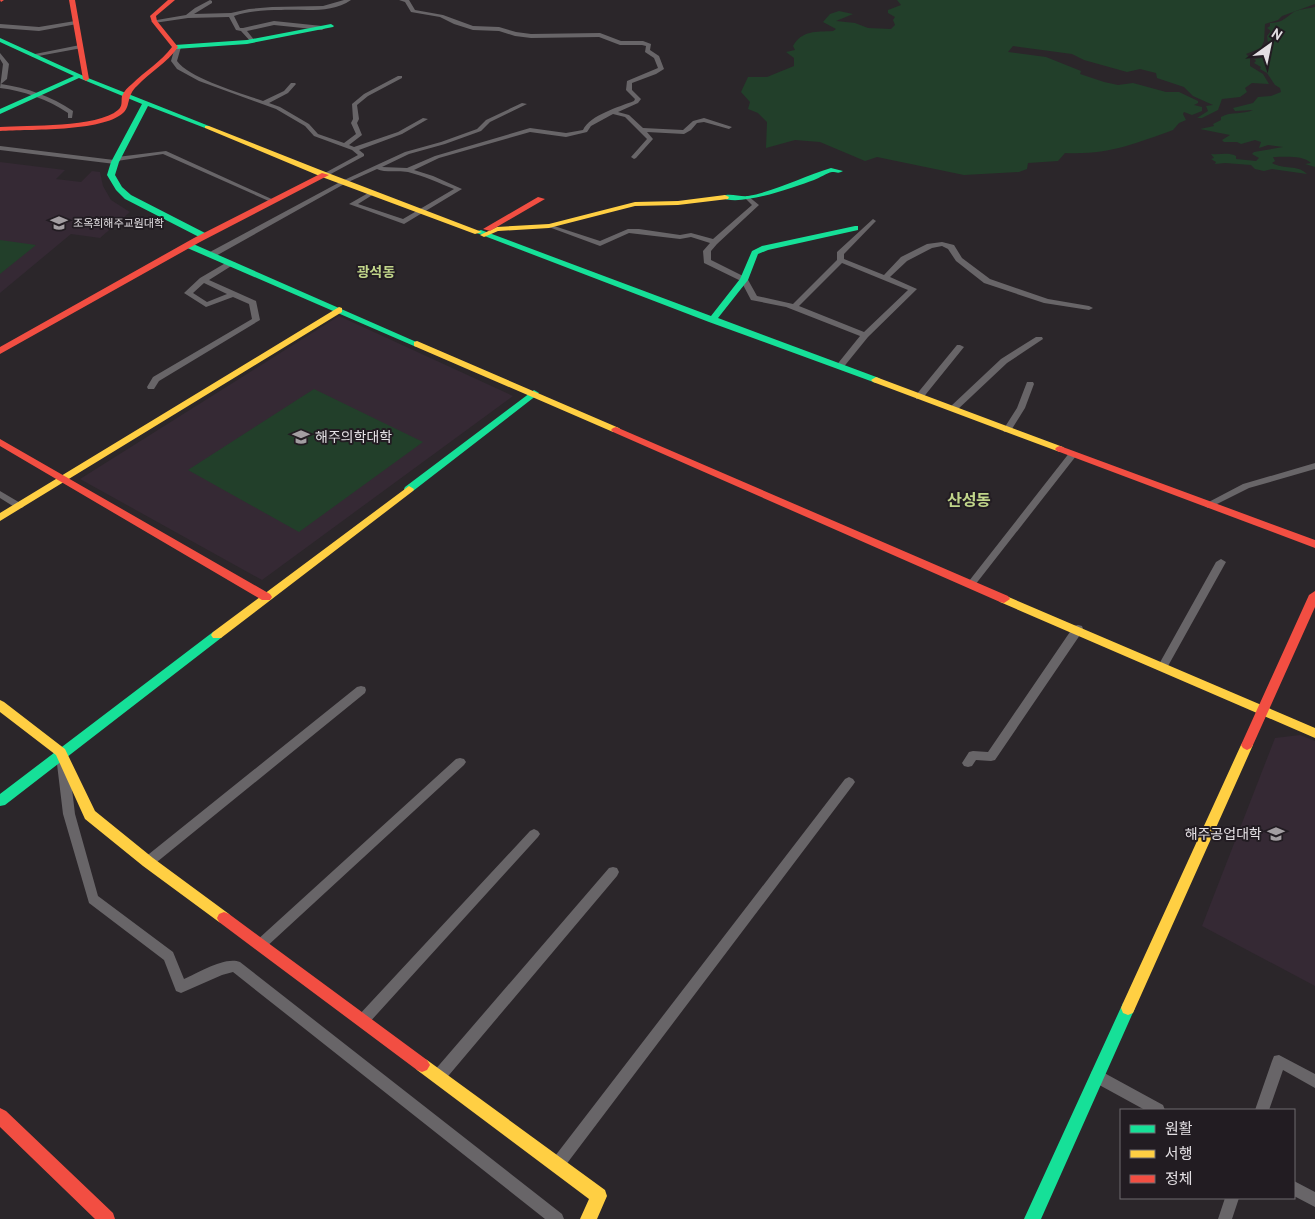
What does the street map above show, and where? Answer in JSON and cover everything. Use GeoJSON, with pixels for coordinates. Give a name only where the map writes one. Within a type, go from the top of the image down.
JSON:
{"type":"FeatureCollection","features":[{"type":"Feature","properties":{"kind":"street"},"geometry":{"type":"LineString","coordinates":[[72,0],[83,77]]}},
{"type":"Feature","properties":{"kind":"street"},"geometry":{"type":"LineString","coordinates":[[172,0],[153,16],[154,21],[177,47]]}},
{"type":"Feature","properties":{"kind":"street"},"geometry":{"type":"LineString","coordinates":[[154,21],[188,16],[231,15],[258,9],[320,8],[343,3],[348,0]]}},
{"type":"Feature","properties":{"kind":"street"},"geometry":{"type":"LineString","coordinates":[[402,0],[407,1],[412,11],[441,16],[456,24],[474,28],[531,36],[600,35],[620,43],[643,43],[649,45],[647,51],[657,57],[661,69],[658,72],[636,77],[629,82],[629,90],[638,99],[614,113],[597,119],[588,125],[585,131],[566,135],[530,130],[437,157],[408,170]]}},
{"type":"Feature","properties":{"kind":"street"},"geometry":{"type":"LineString","coordinates":[[188,16],[210,2]]}},
{"type":"Feature","properties":{"kind":"street"},"geometry":{"type":"LineString","coordinates":[[231,15],[238,29],[244,30],[274,23],[327,27]]}},
{"type":"Feature","properties":{"kind":"street"},"geometry":{"type":"LineString","coordinates":[[0,26],[39,29],[75,23]]}},
{"type":"Feature","properties":{"kind":"street"},"geometry":{"type":"LineString","coordinates":[[0,129],[94,122],[113,117],[123,110],[128,100],[126,95],[131,87],[171,55],[177,47],[252,41],[327,27]]}},
{"type":"Feature","properties":{"kind":"street"},"geometry":{"type":"LineString","coordinates":[[244,30],[252,41]]}},
{"type":"Feature","properties":{"kind":"street"},"geometry":{"type":"LineString","coordinates":[[0,40],[126,95],[324,175],[1315,544]]}},
{"type":"Feature","properties":{"kind":"street"},"geometry":{"type":"LineString","coordinates":[[33,55],[80,47]]}},
{"type":"Feature","properties":{"kind":"street"},"geometry":{"type":"LineString","coordinates":[[0,351],[204,236],[362,155],[354,149],[316,135],[307,126],[278,108],[201,80],[179,68],[174,61],[177,47]]}},
{"type":"Feature","properties":{"kind":"street"},"geometry":{"type":"LineString","coordinates":[[0,55],[4,79],[0,85],[13,87],[60,104],[71,112],[70,117]]}},
{"type":"Feature","properties":{"kind":"street"},"geometry":{"type":"LineString","coordinates":[[0,112],[35,95],[83,77]]}},
{"type":"Feature","properties":{"kind":"street"},"geometry":{"type":"LineString","coordinates":[[344,145],[359,135],[354,123],[356,119],[354,105],[366,95],[400,77]]}},
{"type":"Feature","properties":{"kind":"street"},"geometry":{"type":"LineString","coordinates":[[263,103],[286,92],[293,84]]}},
{"type":"Feature","properties":{"kind":"street"},"geometry":{"type":"LineString","coordinates":[[146,103],[116,161],[111,175],[128,197],[204,236]]}},
{"type":"Feature","properties":{"kind":"street"},"geometry":{"type":"LineString","coordinates":[[211,255],[407,152],[443,144],[479,130],[488,121],[524,104]]}},
{"type":"Feature","properties":{"kind":"street"},"geometry":{"type":"LineString","coordinates":[[614,113],[627,116],[650,139],[634,157]]}},
{"type":"Feature","properties":{"kind":"street"},"geometry":{"type":"LineString","coordinates":[[354,149],[388,139],[409,130],[425,120]]}},
{"type":"Feature","properties":{"kind":"street"},"geometry":{"type":"LineString","coordinates":[[640,130],[684,132],[689,130],[694,122],[704,120],[729,127]]}},
{"type":"Feature","properties":{"kind":"street"},"geometry":{"type":"LineString","coordinates":[[0,148],[116,161],[164,152],[273,201]]}},
{"type":"Feature","properties":{"kind":"street"},"geometry":{"type":"LineString","coordinates":[[346,183],[375,170],[392,167],[408,170],[459,189],[404,222],[352,204],[372,193]]}},
{"type":"Feature","properties":{"kind":"street"},"geometry":{"type":"LineString","coordinates":[[482,234],[497,229],[549,226],[635,204],[678,203],[733,196],[748,198],[814,178],[831,170],[840,171]]}},
{"type":"Feature","properties":{"kind":"street"},"geometry":{"type":"LineString","coordinates":[[748,198],[756,205],[714,242],[707,251],[707,261],[744,280],[754,298],[768,303],[779,301],[865,335]]}},
{"type":"Feature","properties":{"kind":"street"},"geometry":{"type":"LineString","coordinates":[[482,234],[505,218],[541,199]]}},
{"type":"Feature","properties":{"kind":"street"},"geometry":{"type":"LineString","coordinates":[[841,260],[840,254],[873,221]]}},
{"type":"Feature","properties":{"kind":"street"},"geometry":{"type":"LineString","coordinates":[[549,226],[600,244],[628,231],[680,237],[691,235],[714,242]]}},
{"type":"Feature","properties":{"kind":"street"},"geometry":{"type":"LineString","coordinates":[[712,320],[744,280],[755,253],[765,248],[855,228]]}},
{"type":"Feature","properties":{"kind":"street"},"geometry":{"type":"LineString","coordinates":[[885,278],[904,259],[930,246],[942,244],[951,248],[959,259],[987,281],[1047,301],[1089,308]]}},
{"type":"Feature","properties":{"kind":"street"},"geometry":{"type":"LineString","coordinates":[[188,245],[534,393],[1315,733]]}},
{"type":"Feature","properties":{"kind":"street"},"geometry":{"type":"LineString","coordinates":[[839,367],[865,335],[913,288],[841,260]]}},
{"type":"Feature","properties":{"kind":"street"},"geometry":{"type":"LineString","coordinates":[[794,307],[841,260]]}},
{"type":"Feature","properties":{"kind":"street"},"geometry":{"type":"LineString","coordinates":[[232,264],[203,280],[188,293],[206,305],[233,294]]}},
{"type":"Feature","properties":{"kind":"street"},"geometry":{"type":"LineString","coordinates":[[151,387],[156,379],[256,320],[253,303],[203,280]]}},
{"type":"Feature","properties":{"kind":"street"},"geometry":{"type":"LineString","coordinates":[[0,518],[339,310]]}},
{"type":"Feature","properties":{"kind":"street"},"geometry":{"type":"LineString","coordinates":[[953,409],[1004,361],[1039,340]]}},
{"type":"Feature","properties":{"kind":"street"},"geometry":{"type":"LineString","coordinates":[[919,397],[960,347]]}},
{"type":"Feature","properties":{"kind":"street"},"geometry":{"type":"LineString","coordinates":[[1007,430],[1021,408],[1030,384]]}},
{"type":"Feature","properties":{"kind":"street"},"geometry":{"type":"LineString","coordinates":[[0,801],[534,393]]}},
{"type":"Feature","properties":{"kind":"street"},"geometry":{"type":"LineString","coordinates":[[0,442],[266,597]]}},
{"type":"Feature","properties":{"kind":"street"},"geometry":{"type":"LineString","coordinates":[[972,583],[1073,454]]}},
{"type":"Feature","properties":{"kind":"street"},"geometry":{"type":"LineString","coordinates":[[1208,505],[1246,486],[1315,466]]}},
{"type":"Feature","properties":{"kind":"street"},"geometry":{"type":"LineString","coordinates":[[0,494],[19,506]]}},
{"type":"Feature","properties":{"kind":"street"},"geometry":{"type":"LineString","coordinates":[[1163,666],[1222,562]]}},
{"type":"Feature","properties":{"kind":"street"},"geometry":{"type":"LineString","coordinates":[[1032,1219],[1315,595]]}},
{"type":"Feature","properties":{"kind":"street"},"geometry":{"type":"LineString","coordinates":[[968,763],[973,755],[991,757],[1078,629]]}},
{"type":"Feature","properties":{"kind":"street"},"geometry":{"type":"LineString","coordinates":[[148,862],[361,690]]}},
{"type":"Feature","properties":{"kind":"street"},"geometry":{"type":"LineString","coordinates":[[0,705],[62,752],[90,815],[148,862],[599,1196],[588,1219]]}},
{"type":"Feature","properties":{"kind":"street"},"geometry":{"type":"LineString","coordinates":[[62,752],[69,814],[93,899],[169,956],[181,987],[220,968],[235,966],[557,1219]]}},
{"type":"Feature","properties":{"kind":"street"},"geometry":{"type":"LineString","coordinates":[[260,944],[460,762]]}},
{"type":"Feature","properties":{"kind":"street"},"geometry":{"type":"LineString","coordinates":[[557,1165],[849,782]]}},
{"type":"Feature","properties":{"kind":"street"},"geometry":{"type":"LineString","coordinates":[[363,1020],[534,834]]}},
{"type":"Feature","properties":{"kind":"street"},"geometry":{"type":"LineString","coordinates":[[439,1076],[613,872]]}},
{"type":"Feature","properties":{"kind":"street"},"geometry":{"type":"LineString","coordinates":[[1262,1109],[1278,1061],[1315,1081]]}},
{"type":"Feature","properties":{"kind":"street"},"geometry":{"type":"LineString","coordinates":[[1097,1076],[1156,1109]]}},
{"type":"Feature","properties":{"kind":"street"},"geometry":{"type":"LineString","coordinates":[[0,1116],[106,1219]]}},
{"type":"Feature","properties":{"kind":"street"},"geometry":{"type":"LineString","coordinates":[[1295,1189],[1315,1200]]}},
{"type":"Feature","properties":{"kind":"street"},"geometry":{"type":"LineString","coordinates":[[1225,1219],[1232,1199]]}},
{"type":"Feature","properties":{"kind":"shaded area","name":"조옥희해주교원대학"},"geometry":{"type":"Polygon","coordinates":[[[0,162],[65,170],[56,179],[81,182],[92,171],[100,172],[103,186],[111,200],[130,212],[100,238],[71,234],[0,293],[0,162]]]}},
{"type":"Feature","properties":{"kind":"shaded area","name":"해주의학대학"},"geometry":{"type":"Polygon","coordinates":[[[339,316],[513,396],[262,580],[80,479],[339,316]]]}},
{"type":"Feature","properties":{"kind":"shaded area","name":"해주공업대학"},"geometry":{"type":"Polygon","coordinates":[[[1300,735],[1315,741],[1315,986],[1202,926],[1275,738],[1300,735]]]}},
{"type":"Feature","properties":{"kind":"green space"},"geometry":{"type":"Polygon","coordinates":[[[897,0],[1315,0],[1315,4],[1265,24],[1264,41],[1261,48],[1246,54],[1250,58],[1250,66],[1263,74],[1269,84],[1252,83],[1245,88],[1247,92],[1240,97],[1222,99],[1218,110],[1202,118],[1197,118],[1208,111],[1206,106],[1213,105],[1193,96],[1184,87],[1157,78],[1156,73],[1140,69],[1127,72],[1084,60],[1072,54],[1013,46],[1008,52],[1046,57],[1081,71],[1080,74],[1104,82],[1118,85],[1133,83],[1166,92],[1179,92],[1198,101],[1194,105],[1202,107],[1202,111],[1192,115],[1184,112],[1186,120],[1179,123],[1173,130],[1120,148],[1095,152],[1065,153],[1058,161],[1028,163],[1027,169],[1019,172],[964,175],[877,157],[865,161],[820,142],[795,140],[766,148],[767,122],[758,113],[748,109],[750,102],[741,92],[748,77],[767,77],[794,66],[794,58],[786,52],[795,50],[793,46],[805,34],[836,29],[823,22],[830,14],[839,11],[853,14],[836,21],[855,23],[868,28],[891,29],[895,25],[893,20],[895,17],[888,13],[888,10],[901,5],[897,0]]]}},
{"type":"Feature","properties":{"kind":"green space"},"geometry":{"type":"Polygon","coordinates":[[[1315,7],[1315,167],[1305,164],[1311,163],[1308,160],[1288,157],[1273,157],[1275,161],[1272,163],[1299,169],[1307,174],[1272,169],[1264,171],[1255,169],[1251,165],[1215,164],[1216,162],[1211,159],[1214,158],[1211,154],[1230,154],[1236,156],[1236,159],[1256,161],[1259,158],[1252,154],[1254,152],[1283,147],[1268,145],[1259,148],[1261,142],[1255,140],[1241,144],[1237,142],[1224,142],[1222,140],[1230,135],[1200,129],[1214,126],[1213,124],[1221,120],[1221,117],[1225,115],[1253,110],[1235,111],[1233,108],[1253,103],[1258,97],[1271,96],[1281,92],[1280,88],[1275,85],[1267,73],[1254,63],[1256,61],[1254,59],[1267,57],[1268,55],[1259,52],[1266,50],[1264,46],[1268,43],[1267,36],[1271,31],[1267,28],[1270,26],[1270,23],[1282,20],[1293,12],[1315,7]]]}},
{"type":"Feature","properties":{"kind":"green space"},"geometry":{"type":"Polygon","coordinates":[[[0,240],[36,245],[0,274],[0,240]]]}},
{"type":"Feature","properties":{"kind":"green space"},"geometry":{"type":"Polygon","coordinates":[[[314,389],[423,442],[299,532],[188,470],[314,389]]]}},
{"type":"Feature","properties":{"kind":"traffic: fast"},"geometry":{"type":"LineString","coordinates":[[175,47],[247,42],[331,26]]}},
{"type":"Feature","properties":{"kind":"traffic: fast"},"geometry":{"type":"LineString","coordinates":[[0,40],[86,79],[207,127]]}},
{"type":"Feature","properties":{"kind":"traffic: fast"},"geometry":{"type":"LineString","coordinates":[[0,112],[79,76]]}},
{"type":"Feature","properties":{"kind":"traffic: fast"},"geometry":{"type":"LineString","coordinates":[[146,103],[115,162],[111,175],[119,188],[128,197],[204,236]]}},
{"type":"Feature","properties":{"kind":"traffic: fast"},"geometry":{"type":"LineString","coordinates":[[725,197],[748,198],[814,178],[831,170],[839,171]]}},
{"type":"Feature","properties":{"kind":"traffic: fast"},"geometry":{"type":"LineString","coordinates":[[712,320],[744,280],[755,253],[765,248],[855,228]]}},
{"type":"Feature","properties":{"kind":"traffic: fast"},"geometry":{"type":"LineString","coordinates":[[478,232],[876,380]]}},
{"type":"Feature","properties":{"kind":"traffic: fast"},"geometry":{"type":"LineString","coordinates":[[188,245],[417,344]]}},
{"type":"Feature","properties":{"kind":"traffic: fast"},"geometry":{"type":"LineString","coordinates":[[409,489],[534,393]]}},
{"type":"Feature","properties":{"kind":"traffic: fast"},"geometry":{"type":"LineString","coordinates":[[0,801],[217,635]]}},
{"type":"Feature","properties":{"kind":"traffic: fast"},"geometry":{"type":"LineString","coordinates":[[1032,1219],[1128,1008]]}},
{"type":"Feature","properties":{"kind":"traffic: slow"},"geometry":{"type":"LineString","coordinates":[[207,127],[325,175],[478,232]]}},
{"type":"Feature","properties":{"kind":"traffic: slow"},"geometry":{"type":"LineString","coordinates":[[484,235],[497,229],[549,226],[635,204],[678,203],[725,197]]}},
{"type":"Feature","properties":{"kind":"traffic: slow"},"geometry":{"type":"LineString","coordinates":[[0,518],[339,310]]}},
{"type":"Feature","properties":{"kind":"traffic: slow"},"geometry":{"type":"LineString","coordinates":[[417,344],[616,430]]}},
{"type":"Feature","properties":{"kind":"traffic: slow"},"geometry":{"type":"LineString","coordinates":[[876,380],[1060,449]]}},
{"type":"Feature","properties":{"kind":"traffic: slow"},"geometry":{"type":"LineString","coordinates":[[217,635],[409,489]]}},
{"type":"Feature","properties":{"kind":"traffic: slow"},"geometry":{"type":"LineString","coordinates":[[1004,599],[1315,733]]}},
{"type":"Feature","properties":{"kind":"traffic: slow"},"geometry":{"type":"LineString","coordinates":[[0,705],[61,752],[90,815],[148,862],[224,918]]}},
{"type":"Feature","properties":{"kind":"traffic: slow"},"geometry":{"type":"LineString","coordinates":[[1128,1008],[1247,745]]}},
{"type":"Feature","properties":{"kind":"traffic: slow"},"geometry":{"type":"LineString","coordinates":[[422,1065],[599,1196],[588,1219]]}},
{"type":"Feature","properties":{"kind":"traffic: jam"},"geometry":{"type":"LineString","coordinates":[[72,0],[86,79]]}},
{"type":"Feature","properties":{"kind":"traffic: jam"},"geometry":{"type":"LineString","coordinates":[[0,129],[81,124],[98,121],[120,112],[124,108],[126,95],[129,90],[162,62],[175,47],[154,21],[153,16],[172,0]]}},
{"type":"Feature","properties":{"kind":"traffic: jam"},"geometry":{"type":"LineString","coordinates":[[0,351],[197,240],[325,175]]}},
{"type":"Feature","properties":{"kind":"traffic: jam"},"geometry":{"type":"LineString","coordinates":[[487,229],[541,199]]}},
{"type":"Feature","properties":{"kind":"traffic: jam"},"geometry":{"type":"LineString","coordinates":[[616,430],[1004,599]]}},
{"type":"Feature","properties":{"kind":"traffic: jam"},"geometry":{"type":"LineString","coordinates":[[0,442],[266,597]]}},
{"type":"Feature","properties":{"kind":"traffic: jam"},"geometry":{"type":"LineString","coordinates":[[1060,449],[1315,544]]}},
{"type":"Feature","properties":{"kind":"traffic: jam"},"geometry":{"type":"LineString","coordinates":[[1247,745],[1315,595]]}},
{"type":"Feature","properties":{"kind":"traffic: jam"},"geometry":{"type":"LineString","coordinates":[[224,918],[422,1065]]}},
{"type":"Feature","properties":{"kind":"traffic: jam"},"geometry":{"type":"LineString","coordinates":[[0,1116],[107,1219]]}},
{"type":"Feature","properties":{"kind":"place","name":"조옥희해주교원대학"},"geometry":{"type":"Point","coordinates":[59,223]}},
{"type":"Feature","properties":{"kind":"place","name":"해주의학대학"},"geometry":{"type":"Point","coordinates":[301,437]}},
{"type":"Feature","properties":{"kind":"place","name":"해주공업대학"},"geometry":{"type":"Point","coordinates":[1276,834]}},
{"type":"Feature","properties":{"kind":"district","name":"광석동"},"geometry":{"type":"Point","coordinates":[376,272]}},
{"type":"Feature","properties":{"kind":"district","name":"산성동"},"geometry":{"type":"Point","coordinates":[969,500]}}]}
